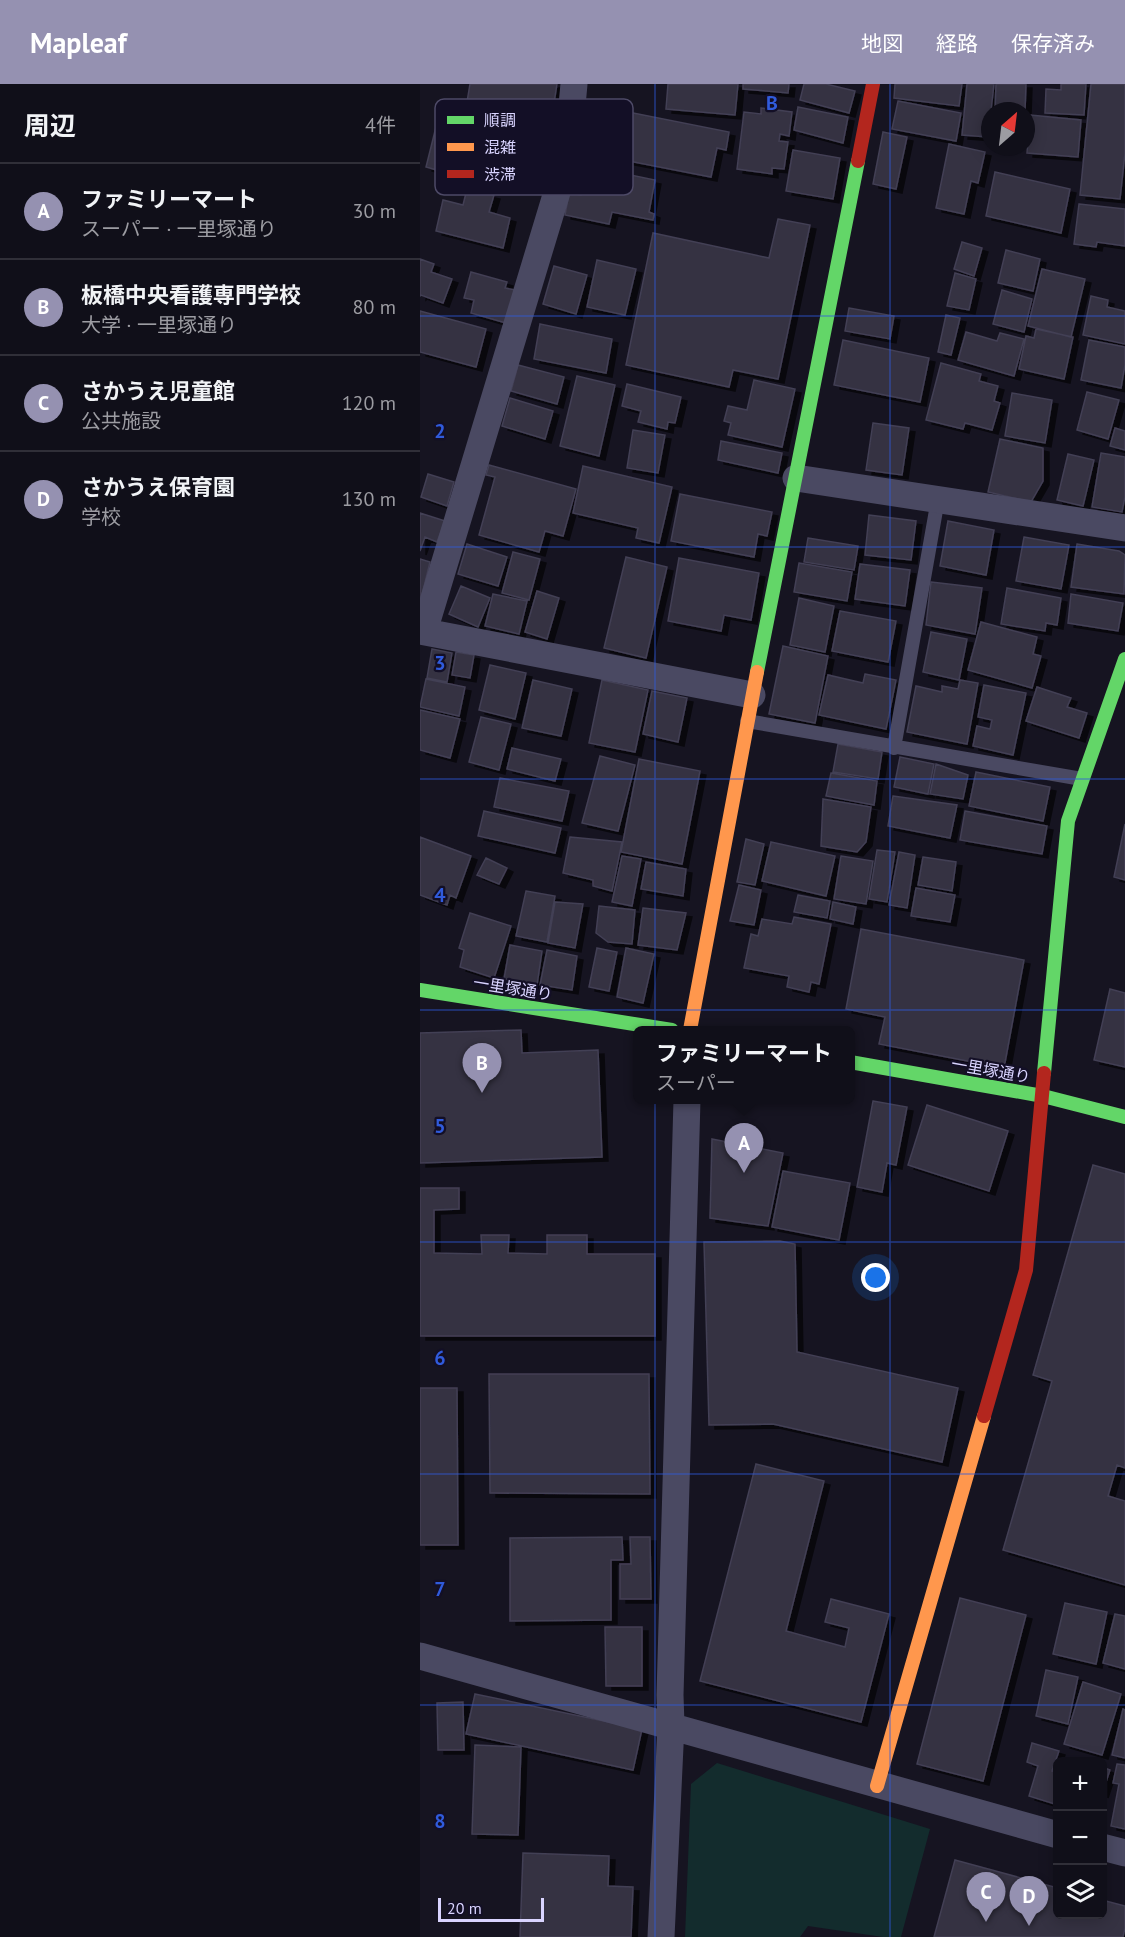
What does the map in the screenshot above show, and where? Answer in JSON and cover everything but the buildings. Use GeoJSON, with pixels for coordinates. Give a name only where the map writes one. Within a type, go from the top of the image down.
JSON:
{"type":"FeatureCollection","features":[{"type":"Feature","properties":{"kind":"street"},"geometry":{"type":"LineString","coordinates":[[573,99],[574,84]]}},
{"type":"Feature","properties":{"kind":"street"},"geometry":{"type":"LineString","coordinates":[[691,1026],[752,695],[873,84]]}},
{"type":"Feature","properties":{"kind":"street"},"geometry":{"type":"LineString","coordinates":[[556,195],[422,631],[752,695]]}},
{"type":"Feature","properties":{"kind":"street"},"geometry":{"type":"LineString","coordinates":[[796,478],[1125,528]]}},
{"type":"Feature","properties":{"kind":"street"},"geometry":{"type":"LineString","coordinates":[[877,1786],[1026,1270],[1068,821],[1125,659]]}},
{"type":"Feature","properties":{"kind":"street","name":"一里塚通り"},"geometry":{"type":"LineString","coordinates":[[420,990],[647,1026]]}},
{"type":"Feature","properties":{"kind":"street","name":"一里塚通り"},"geometry":{"type":"LineString","coordinates":[[855,1063],[1042,1096],[1125,1117]]}},
{"type":"Feature","properties":{"kind":"street"},"geometry":{"type":"LineString","coordinates":[[661,1937],[671,1725],[670,1683],[687,1104]]}},
{"type":"Feature","properties":{"kind":"street"},"geometry":{"type":"LineString","coordinates":[[420,1656],[1053,1834]]}},
{"type":"Feature","properties":{"kind":"street"},"geometry":{"type":"LineString","coordinates":[[1107,1848],[1125,1853]]}},
{"type":"Feature","properties":{"kind":"lane"},"geometry":{"type":"LineString","coordinates":[[894,748],[938,499]]}},
{"type":"Feature","properties":{"kind":"lane"},"geometry":{"type":"LineString","coordinates":[[747,722],[1082,779]]}},
{"type":"Feature","properties":{"kind":"green space"},"geometry":{"type":"Polygon","coordinates":[[[717,1763],[930,1829],[901,1937],[883,1937],[808,1926],[800,1937],[685,1937],[691,1784],[717,1763]]]}},
{"type":"Feature","properties":{"kind":"traffic: fast"},"geometry":{"type":"LineString","coordinates":[[757,672],[858,161]]}},
{"type":"Feature","properties":{"kind":"traffic: fast"},"geometry":{"type":"LineString","coordinates":[[1044,1073],[1068,821],[1125,659]]}},
{"type":"Feature","properties":{"kind":"traffic: fast"},"geometry":{"type":"LineString","coordinates":[[420,990],[647,1026]]}},
{"type":"Feature","properties":{"kind":"traffic: fast"},"geometry":{"type":"LineString","coordinates":[[855,1063],[1043,1096],[1125,1117]]}},
{"type":"Feature","properties":{"kind":"traffic: slow"},"geometry":{"type":"LineString","coordinates":[[691,1026],[757,672]]}},
{"type":"Feature","properties":{"kind":"traffic: slow"},"geometry":{"type":"LineString","coordinates":[[877,1786],[984,1416]]}},
{"type":"Feature","properties":{"kind":"traffic: jam"},"geometry":{"type":"LineString","coordinates":[[858,161],[873,84]]}},
{"type":"Feature","properties":{"kind":"traffic: jam"},"geometry":{"type":"LineString","coordinates":[[984,1416],[1026,1270],[1044,1073]]}},
{"type":"Feature","properties":{"kind":"place","name":"板橋中央看護専門学校"},"geometry":{"type":"Point","coordinates":[482,1093]}},
{"type":"Feature","properties":{"kind":"place","name":"ファミリーマート"},"geometry":{"type":"Point","coordinates":[744,1173]}},
{"type":"Feature","properties":{"kind":"place","name":"さかうえ児童館"},"geometry":{"type":"Point","coordinates":[986,1922]}},
{"type":"Feature","properties":{"kind":"place","name":"さかうえ保育園"},"geometry":{"type":"Point","coordinates":[1029,1926]}}]}
